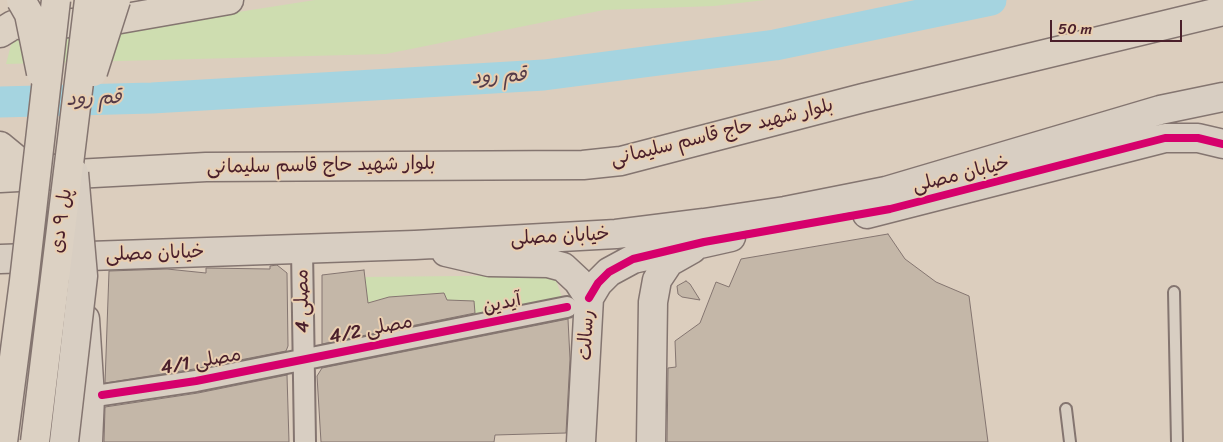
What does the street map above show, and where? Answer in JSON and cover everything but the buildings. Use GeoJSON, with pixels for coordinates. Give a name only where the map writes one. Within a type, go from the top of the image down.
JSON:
{"type":"FeatureCollection","features":[{"type":"Feature","properties":{"kind":"main road","name":"پل ۹ دی"},"geometry":{"type":"LineString","coordinates":[[3,442],[46,97],[56,0]]}},
{"type":"Feature","properties":{"kind":"main road","name":"پل ۹ دی"},"geometry":{"type":"LineString","coordinates":[[35,442],[89,0]]}},
{"type":"Feature","properties":{"kind":"main road"},"geometry":{"type":"LineString","coordinates":[[64,442],[83,276],[73,141],[116,0]]}},
{"type":"Feature","properties":{"kind":"main road"},"geometry":{"type":"LineString","coordinates":[[9,21],[103,22],[229,0]]}},
{"type":"Feature","properties":{"kind":"main road","name":"بلوار شهید حاج قاسم سلیمانی"},"geometry":{"type":"LineString","coordinates":[[0,178],[206,167],[583,165],[621,161],[854,100],[1223,11]]}},
{"type":"Feature","properties":{"kind":"main road"},"geometry":{"type":"LineString","coordinates":[[9,21],[28,14],[46,97]]}},
{"type":"Feature","properties":{"kind":"main road","name":"خیابان مصلی"},"geometry":{"type":"LineString","coordinates":[[9,271],[302,250],[616,234],[785,211],[886,191],[1160,110],[1223,97]]}},
{"type":"Feature","properties":{"kind":"main road","name":"خیابان مصلی"},"geometry":{"type":"LineString","coordinates":[[582,303],[609,272],[633,259],[704,242],[890,209],[1165,138],[1211,141]]}},
{"type":"Feature","properties":{"kind":"main road"},"geometry":{"type":"LineString","coordinates":[[1211,141],[1223,157]]}},
{"type":"Feature","properties":{"kind":"main road"},"geometry":{"type":"LineString","coordinates":[[0,146],[17,160],[82,175]]}},
{"type":"Feature","properties":{"kind":"main road"},"geometry":{"type":"LineString","coordinates":[[651,442],[653,302],[658,280],[669,262],[704,242]]}},
{"type":"Feature","properties":{"kind":"main road","name":"رسالت"},"geometry":{"type":"LineString","coordinates":[[416,245],[489,262],[548,263],[563,267],[578,281],[582,303],[581,442]]}},
{"type":"Feature","properties":{"kind":"main road"},"geometry":{"type":"LineString","coordinates":[[9,271],[18,279],[34,269],[44,267],[63,271],[77,283],[82,292],[90,397],[88,442]]}},
{"type":"Feature","properties":{"kind":"main road"},"geometry":{"type":"LineString","coordinates":[[0,410],[9,271]]}},
{"type":"Feature","properties":{"kind":"street","name":"مصلی 4"},"geometry":{"type":"LineString","coordinates":[[302,250],[306,442]]}},
{"type":"Feature","properties":{"kind":"street","name":"آیدین"},"geometry":{"type":"LineString","coordinates":[[443,332],[582,303]]}},
{"type":"Feature","properties":{"kind":"street","name":"مصلی 4/2"},"geometry":{"type":"LineString","coordinates":[[305,360],[443,332]]}},
{"type":"Feature","properties":{"kind":"street","name":"مصلی 4/1"},"geometry":{"type":"LineString","coordinates":[[102,395],[196,381],[305,360]]}},
{"type":"Feature","properties":{"kind":"lane"},"geometry":{"type":"LineString","coordinates":[[1174,292],[1177,442]]}},
{"type":"Feature","properties":{"kind":"lane"},"geometry":{"type":"LineString","coordinates":[[1066,409],[1070,442]]}},
{"type":"Feature","properties":{"kind":"green space"},"geometry":{"type":"Polygon","coordinates":[[[315,0],[765,0],[714,6],[604,10],[386,54],[6,64],[14,33],[123,30],[315,0]]]}},
{"type":"Feature","properties":{"kind":"green space"},"geometry":{"type":"Polygon","coordinates":[[[554,275],[563,300],[475,321],[473,301],[447,300],[444,293],[389,297],[368,303],[364,277],[554,275]]]}},
{"type":"Feature","properties":{"kind":"waterway","name":"قم رود"},"geometry":{"type":"LineString","coordinates":[[0,102],[152,98],[544,75],[775,45],[991,0]]}},
{"type":"Feature","properties":{"kind":"cycle path"},"geometry":{"type":"LineString","coordinates":[[589,298],[598,283],[609,272],[633,259],[704,242],[890,209],[1165,138],[1198,138],[1223,144]]}},
{"type":"Feature","properties":{"kind":"cycle path"},"geometry":{"type":"LineString","coordinates":[[102,395],[196,381],[567,307]]}}]}
